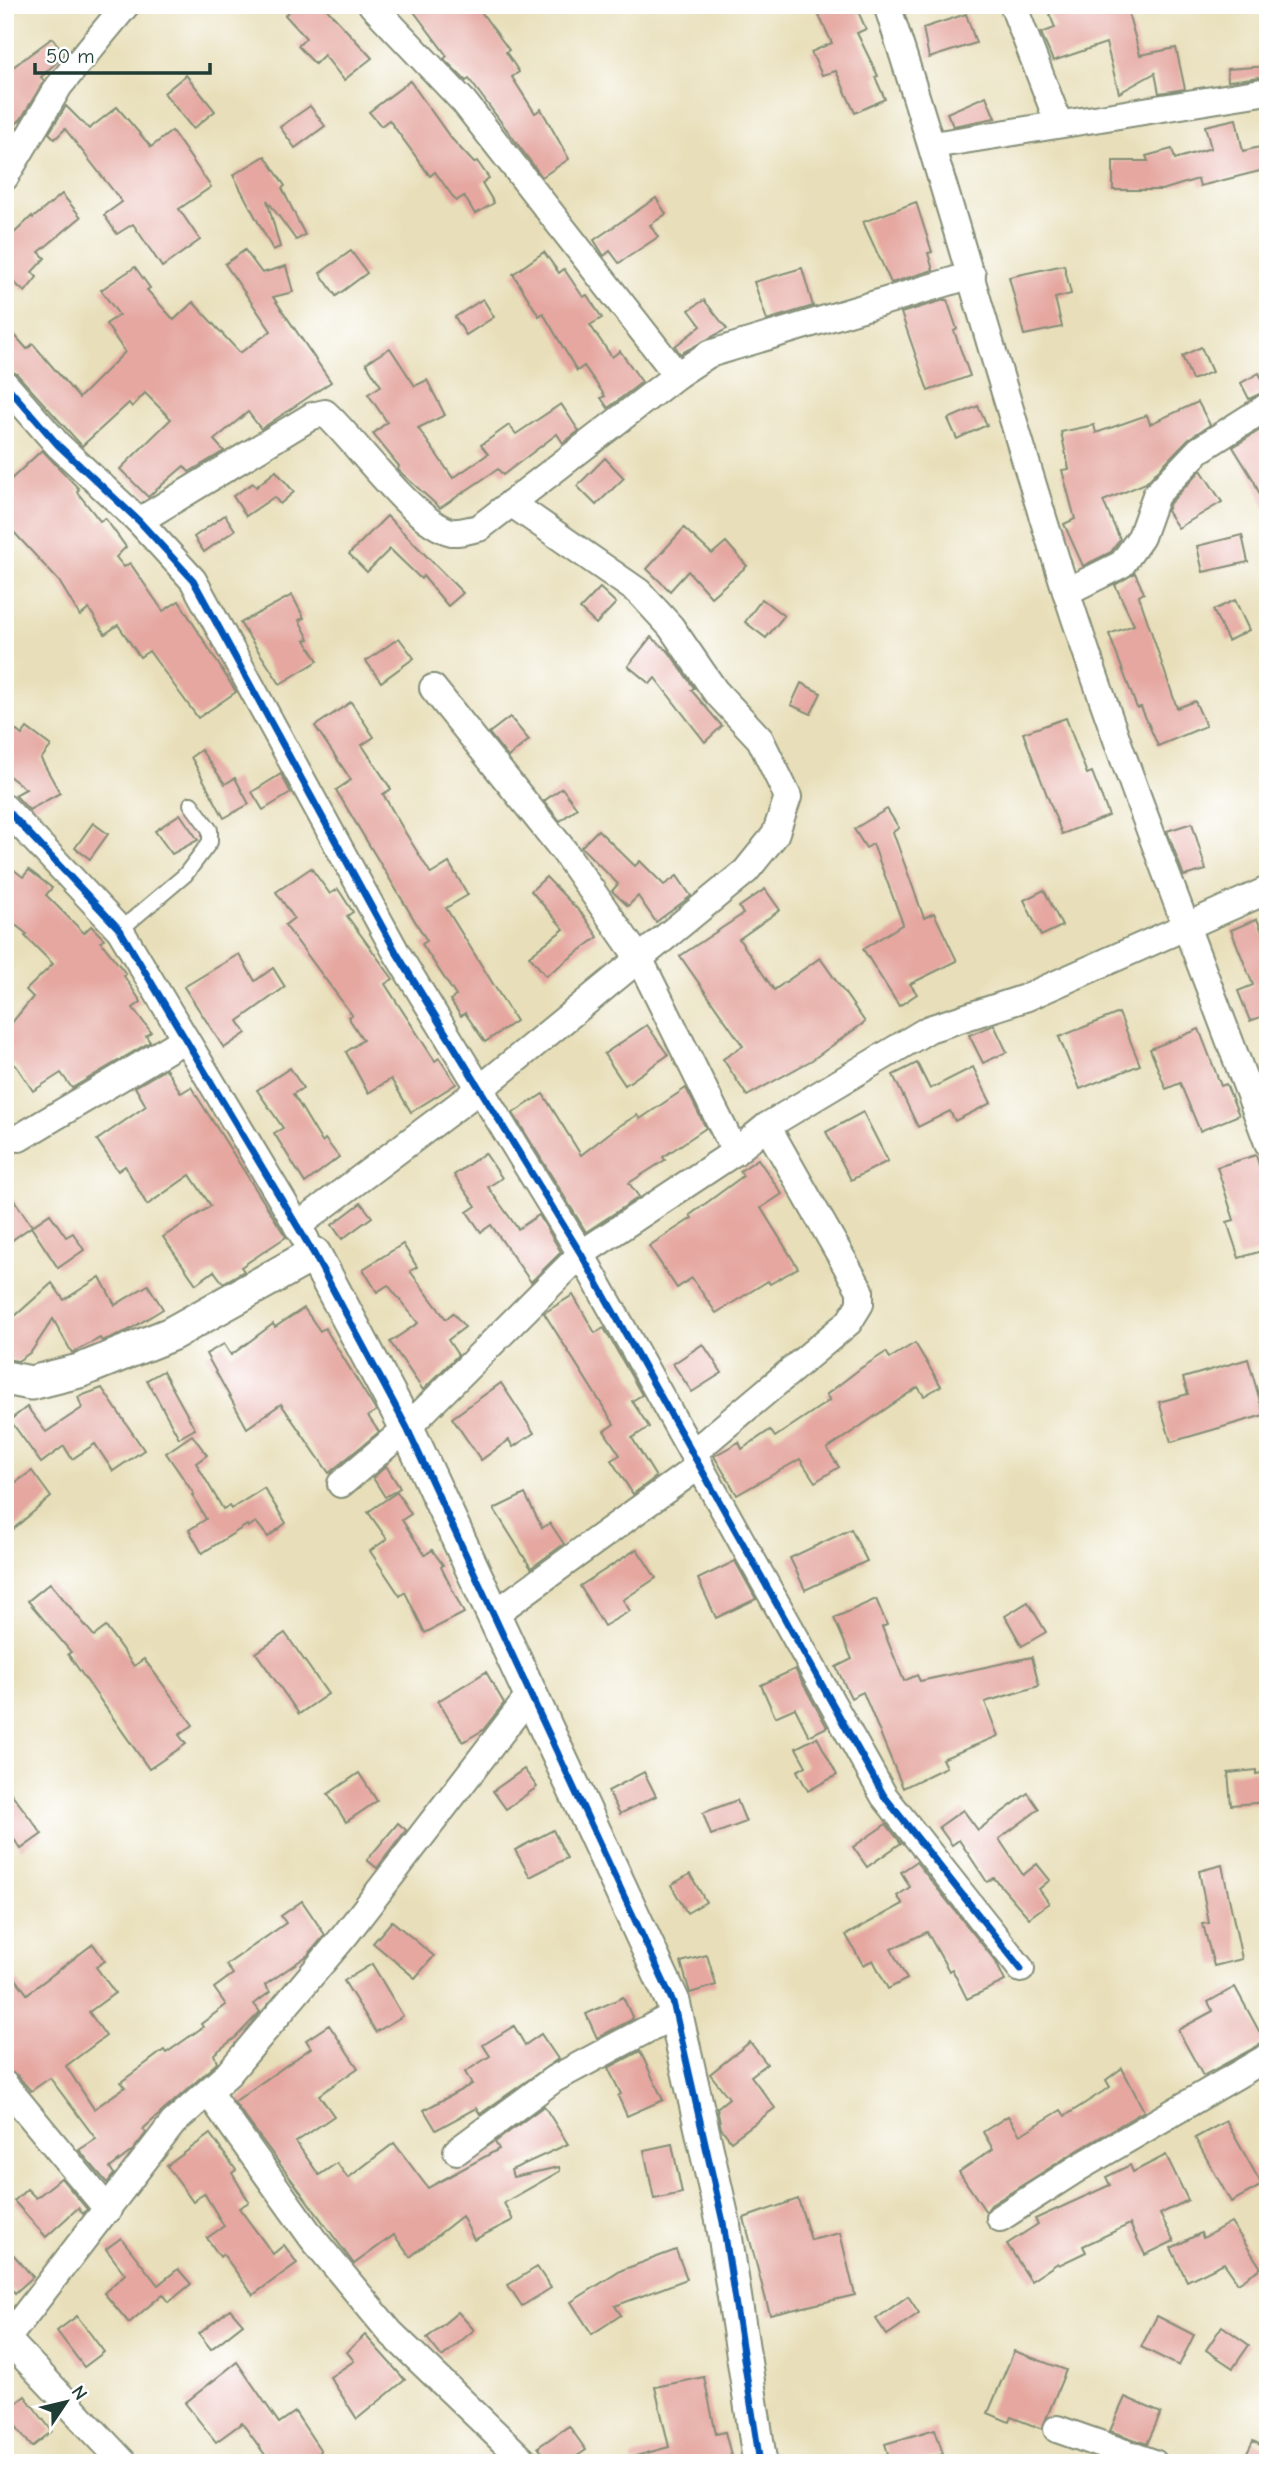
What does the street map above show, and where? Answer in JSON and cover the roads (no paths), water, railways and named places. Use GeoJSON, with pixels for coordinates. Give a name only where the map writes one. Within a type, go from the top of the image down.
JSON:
{"type":"FeatureCollection","features":[{"type":"Feature","properties":{"kind":"street"},"geometry":{"type":"LineString","coordinates":[[5,177],[59,86],[126,5]]}},
{"type":"Feature","properties":{"kind":"street"},"geometry":{"type":"LineString","coordinates":[[372,5],[464,102],[677,375]]}},
{"type":"Feature","properties":{"kind":"street"},"geometry":{"type":"LineString","coordinates":[[887,5],[933,145],[1066,592],[1125,766],[1268,1143]]}},
{"type":"Feature","properties":{"kind":"street"},"geometry":{"type":"LineString","coordinates":[[1013,5],[1059,124]]}},
{"type":"Feature","properties":{"kind":"street"},"geometry":{"type":"LineString","coordinates":[[933,145],[1268,91]]}},
{"type":"Feature","properties":{"kind":"street"},"geometry":{"type":"LineString","coordinates":[[139,521],[312,416],[325,413],[421,517],[453,532],[479,527],[677,375],[709,354],[972,275]]}},
{"type":"Feature","properties":{"kind":"street"},"geometry":{"type":"LineString","coordinates":[[5,384],[58,445],[139,521],[193,580],[396,952],[581,1254],[884,1796],[1021,1969]]}},
{"type":"Feature","properties":{"kind":"street"},"geometry":{"type":"LineString","coordinates":[[1066,592],[1122,564],[1142,537],[1156,495],[1199,450],[1268,406]]}},
{"type":"Feature","properties":{"kind":"street"},"geometry":{"type":"LineString","coordinates":[[297,1226],[480,1089],[746,871],[775,835],[788,797],[760,739],[715,691],[671,627],[639,592],[511,503]]}},
{"type":"Feature","properties":{"kind":"street"},"geometry":{"type":"LineString","coordinates":[[433,688],[564,851],[640,960],[735,1152]]}},
{"type":"Feature","properties":{"kind":"street"},"geometry":{"type":"LineString","coordinates":[[5,808],[120,930],[314,1254],[407,1428],[676,2014],[723,2222],[760,2463]]}},
{"type":"Feature","properties":{"kind":"street"},"geometry":{"type":"LineString","coordinates":[[341,1484],[407,1428],[581,1254],[735,1152],[767,1126],[929,1029],[1025,998],[1186,923],[1268,890]]}},
{"type":"Feature","properties":{"kind":"street"},"geometry":{"type":"LineString","coordinates":[[19,1138],[185,1039]]}},
{"type":"Feature","properties":{"kind":"street"},"geometry":{"type":"LineString","coordinates":[[493,1615],[697,1459],[849,1322],[860,1304],[860,1290],[767,1126]]}},
{"type":"Feature","properties":{"kind":"street"},"geometry":{"type":"LineString","coordinates":[[5,1378],[31,1383],[91,1366],[182,1328],[314,1254]]}},
{"type":"Feature","properties":{"kind":"street"},"geometry":{"type":"LineString","coordinates":[[124,2463],[6,2340],[173,2123],[228,2074],[346,1934],[530,1695]]}},
{"type":"Feature","properties":{"kind":"street"},"geometry":{"type":"LineString","coordinates":[[457,2151],[554,2079],[676,2014]]}},
{"type":"Feature","properties":{"kind":"street"},"geometry":{"type":"LineString","coordinates":[[1000,2218],[1078,2168],[1268,2057]]}},
{"type":"Feature","properties":{"kind":"street"},"geometry":{"type":"LineString","coordinates":[[5,2085],[108,2210]]}},
{"type":"Feature","properties":{"kind":"street"},"geometry":{"type":"LineString","coordinates":[[208,2092],[313,2239],[390,2332],[526,2463]]}},
{"type":"Feature","properties":{"kind":"street"},"geometry":{"type":"LineString","coordinates":[[1057,2429],[1154,2463]]}},
{"type":"Feature","properties":{"kind":"lane"},"geometry":{"type":"LineString","coordinates":[[120,930],[185,875],[211,842],[209,830],[191,804]]}}]}
